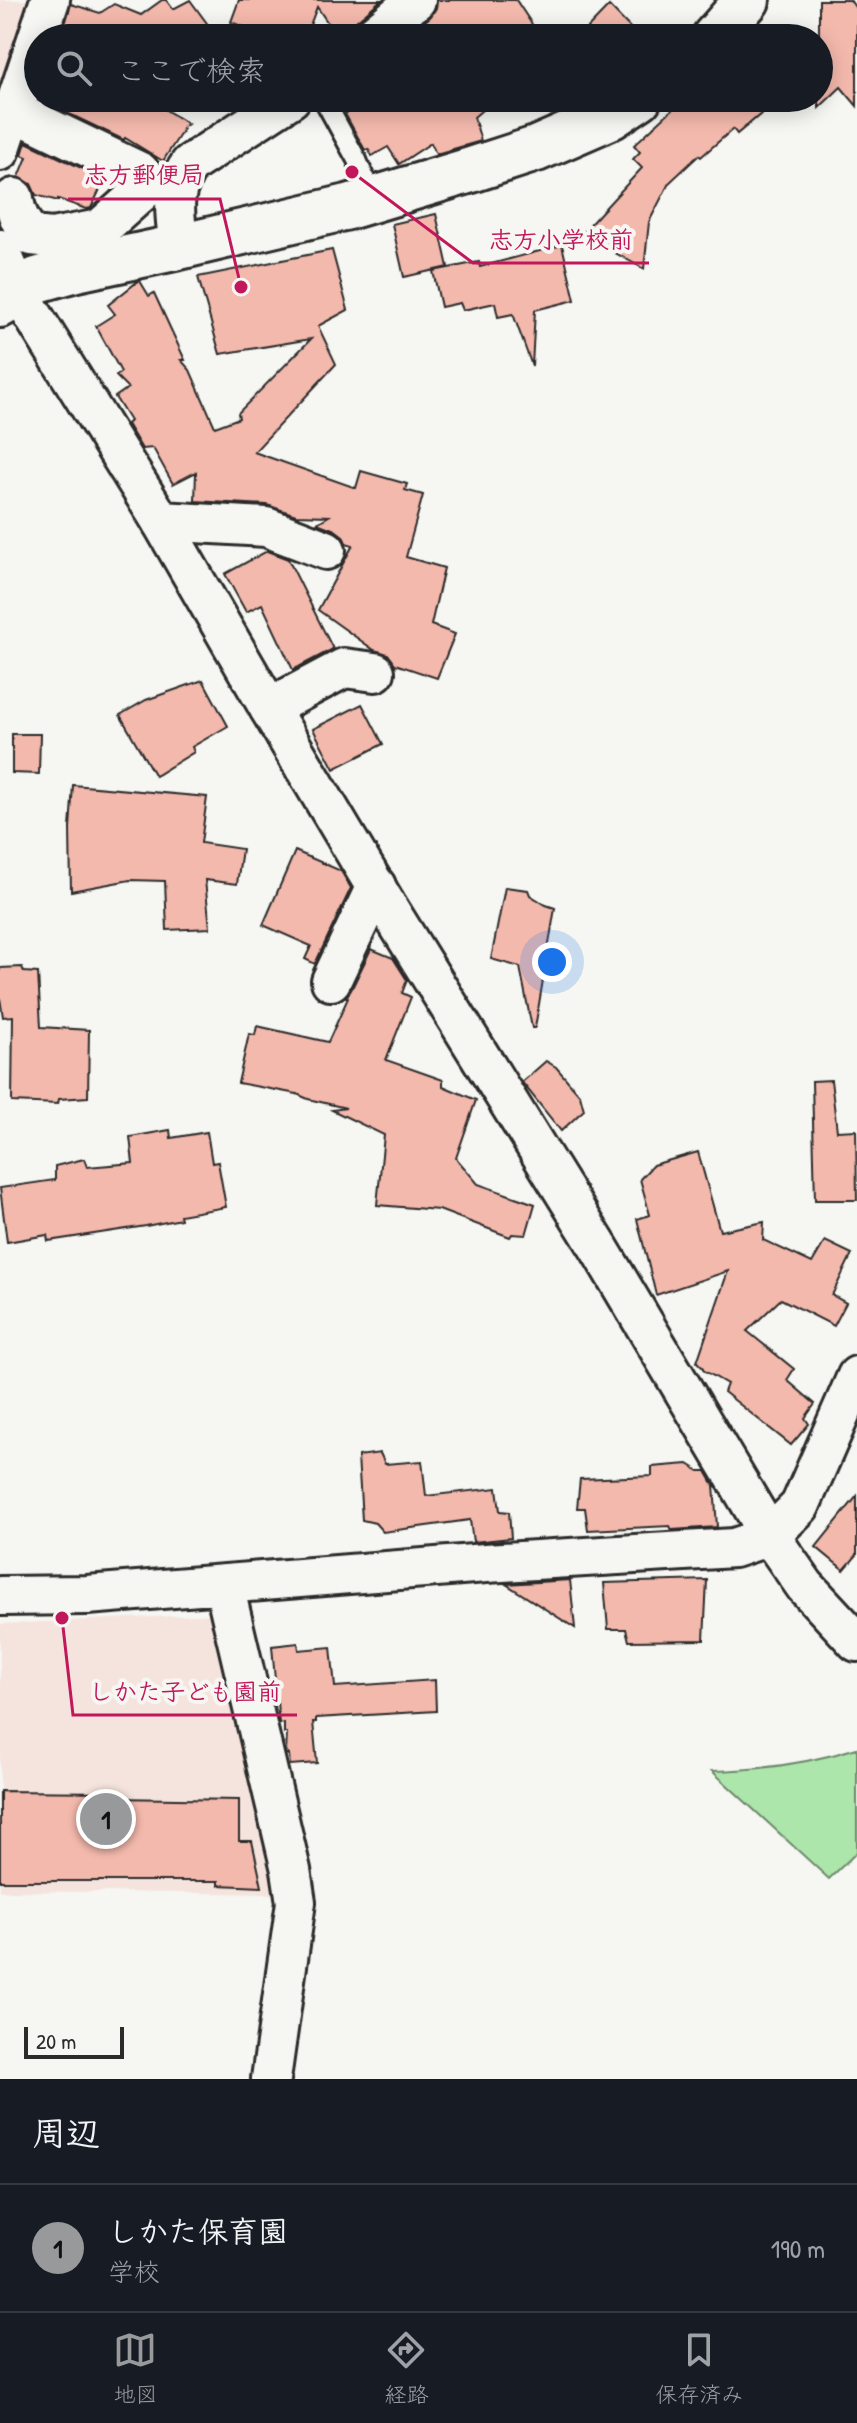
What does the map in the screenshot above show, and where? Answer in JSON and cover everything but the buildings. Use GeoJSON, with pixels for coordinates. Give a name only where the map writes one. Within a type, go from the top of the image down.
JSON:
{"type":"FeatureCollection","features":[{"type":"Feature","properties":{"kind":"main road"},"geometry":{"type":"LineString","coordinates":[[726,24],[747,0]]}},
{"type":"Feature","properties":{"kind":"main road"},"geometry":{"type":"LineString","coordinates":[[9,298],[37,280],[76,269],[348,207],[536,149],[618,112]]}},
{"type":"Feature","properties":{"kind":"street"},"geometry":{"type":"LineString","coordinates":[[42,24],[50,0]]}},
{"type":"Feature","properties":{"kind":"street"},"geometry":{"type":"LineString","coordinates":[[387,24],[416,0]]}},
{"type":"Feature","properties":{"kind":"street"},"geometry":{"type":"LineString","coordinates":[[0,151],[24,78]]}},
{"type":"Feature","properties":{"kind":"street"},"geometry":{"type":"LineString","coordinates":[[13,111],[163,184],[175,198],[179,247]]}},
{"type":"Feature","properties":{"kind":"street"},"geometry":{"type":"LineString","coordinates":[[14,198],[16,213],[32,236],[52,238],[100,229],[270,112]]}},
{"type":"Feature","properties":{"kind":"street"},"geometry":{"type":"LineString","coordinates":[[0,249],[9,298],[161,521],[269,708],[599,1248],[770,1536],[805,1586],[857,1642]]}},
{"type":"Feature","properties":{"kind":"street"},"geometry":{"type":"LineString","coordinates":[[161,521],[266,527],[326,550]]}},
{"type":"Feature","properties":{"kind":"street"},"geometry":{"type":"LineString","coordinates":[[269,708],[344,668],[375,672]]}},
{"type":"Feature","properties":{"kind":"street"},"geometry":{"type":"LineString","coordinates":[[331,981],[376,886]]}},
{"type":"Feature","properties":{"kind":"street"},"geometry":{"type":"LineString","coordinates":[[0,1596],[87,1595],[486,1563],[734,1548],[770,1536],[800,1506],[857,1376]]}},
{"type":"Feature","properties":{"kind":"street"},"geometry":{"type":"LineString","coordinates":[[224,1585],[296,1902],[271,2079]]}},
{"type":"Feature","properties":{"kind":"lane"},"geometry":{"type":"LineString","coordinates":[[331,112],[357,160],[373,199]]}},
{"type":"Feature","properties":{"kind":"shaded area"},"geometry":{"type":"Polygon","coordinates":[[[0,0],[32,0],[0,93],[0,0]]]}},
{"type":"Feature","properties":{"kind":"shaded area"},"geometry":{"type":"Polygon","coordinates":[[[217,1614],[279,1894],[0,1891],[0,1624],[217,1614]]]}},
{"type":"Feature","properties":{"kind":"green space"},"geometry":{"type":"Polygon","coordinates":[[[857,1748],[857,1852],[829,1879],[712,1771],[785,1765],[857,1748]]]}},
{"type":"Feature","properties":{"kind":"place","name":"志方小学校前"},"geometry":{"type":"Point","coordinates":[352,172]}},
{"type":"Feature","properties":{"kind":"place","name":"志方郵便局"},"geometry":{"type":"Point","coordinates":[241,287]}},
{"type":"Feature","properties":{"kind":"place","name":"しかた子ども園前"},"geometry":{"type":"Point","coordinates":[62,1618]}},
{"type":"Feature","properties":{"kind":"place","name":"しかた保育園"},"geometry":{"type":"Point","coordinates":[106,1819]}}]}
